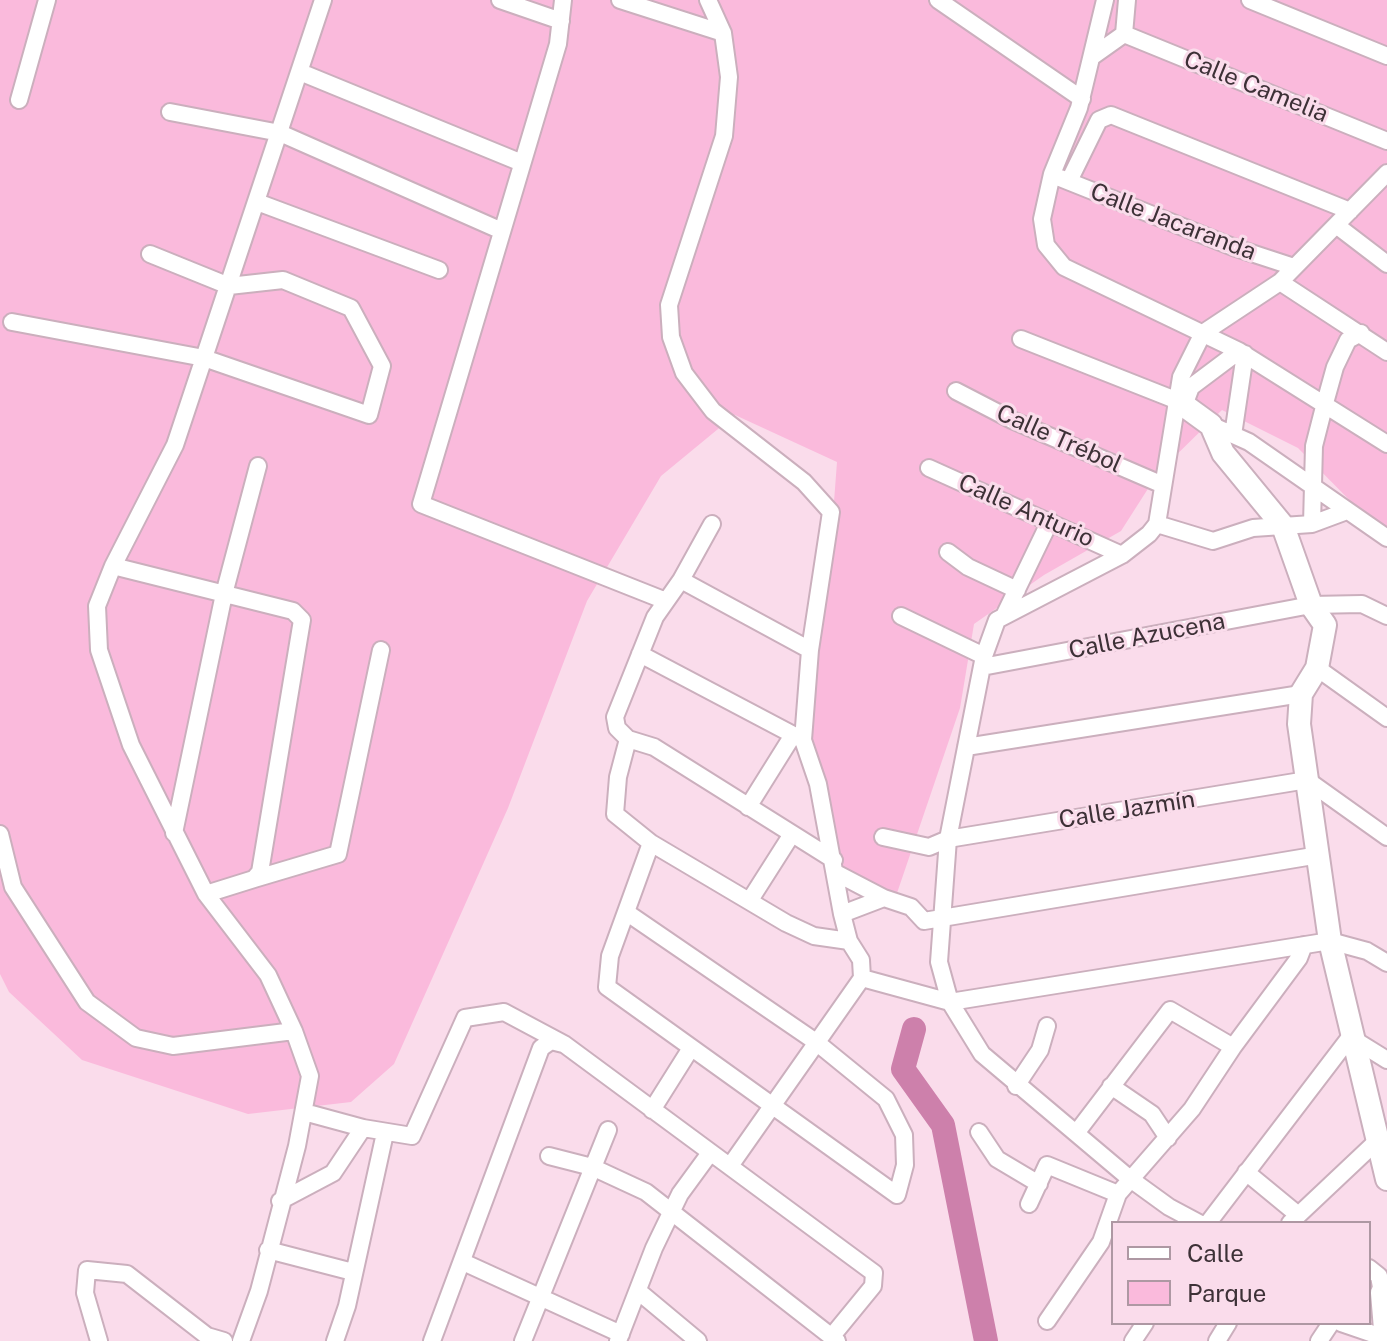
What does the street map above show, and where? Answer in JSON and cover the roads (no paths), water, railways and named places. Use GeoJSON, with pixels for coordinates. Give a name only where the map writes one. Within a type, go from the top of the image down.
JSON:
{"type":"FeatureCollection","features":[{"type":"Feature","properties":{"kind":"street"},"geometry":{"type":"LineString","coordinates":[[19,100],[47,0]]}},
{"type":"Feature","properties":{"kind":"street"},"geometry":{"type":"LineString","coordinates":[[241,1341],[259,1291],[304,1112],[310,1076],[294,1031],[268,975],[206,894],[131,745],[99,650],[97,606],[113,566],[175,445],[323,0]]}},
{"type":"Feature","properties":{"kind":"street"},"geometry":{"type":"LineString","coordinates":[[500,0],[561,21]]}},
{"type":"Feature","properties":{"kind":"street"},"geometry":{"type":"LineString","coordinates":[[563,0],[558,44],[421,504],[666,601]]}},
{"type":"Feature","properties":{"kind":"street"},"geometry":{"type":"LineString","coordinates":[[620,0],[723,33]]}},
{"type":"Feature","properties":{"kind":"street"},"geometry":{"type":"LineString","coordinates":[[708,0],[723,33],[729,77],[724,136],[669,305],[671,337],[684,373],[713,411],[804,482],[831,512],[798,738],[748,807]]}},
{"type":"Feature","properties":{"kind":"street"},"geometry":{"type":"LineString","coordinates":[[938,0],[1082,99]]}},
{"type":"Feature","properties":{"kind":"street"},"geometry":{"type":"LineString","coordinates":[[1105,0],[1082,99],[1052,174],[1042,219],[1046,245],[1064,267],[1242,353],[1387,444]]}},
{"type":"Feature","properties":{"kind":"street"},"geometry":{"type":"LineString","coordinates":[[1093,56],[1124,34],[1127,0]]}},
{"type":"Feature","properties":{"kind":"street"},"geometry":{"type":"LineString","coordinates":[[1250,0],[1387,56]]}},
{"type":"Feature","properties":{"kind":"street","name":"Calle Camelia"},"geometry":{"type":"LineString","coordinates":[[1124,34],[1387,141]]}},
{"type":"Feature","properties":{"kind":"street"},"geometry":{"type":"LineString","coordinates":[[300,72],[522,163]]}},
{"type":"Feature","properties":{"kind":"street"},"geometry":{"type":"LineString","coordinates":[[170,112],[280,133],[502,231]]}},
{"type":"Feature","properties":{"kind":"street"},"geometry":{"type":"LineString","coordinates":[[1069,181],[1099,120],[1111,115],[1350,211]]}},
{"type":"Feature","properties":{"kind":"street","name":"Calle Jacaranda"},"geometry":{"type":"LineString","coordinates":[[1052,174],[1233,247],[1294,267]]}},
{"type":"Feature","properties":{"kind":"street"},"geometry":{"type":"LineString","coordinates":[[1005,614],[1122,555],[1157,524],[1182,402],[1181,377],[1203,333],[1280,282],[1385,179]]}},
{"type":"Feature","properties":{"kind":"street"},"geometry":{"type":"LineString","coordinates":[[257,202],[439,270]]}},
{"type":"Feature","properties":{"kind":"street"},"geometry":{"type":"LineString","coordinates":[[1336,225],[1387,264]]}},
{"type":"Feature","properties":{"kind":"street"},"geometry":{"type":"LineString","coordinates":[[12,322],[204,358],[369,415],[382,366],[351,308],[283,280],[229,286],[150,254]]}},
{"type":"Feature","properties":{"kind":"street"},"geometry":{"type":"LineString","coordinates":[[1280,282],[1387,352]]}},
{"type":"Feature","properties":{"kind":"street"},"geometry":{"type":"LineString","coordinates":[[1312,524],[1314,446],[1325,403],[1335,367],[1348,340],[1361,333]]}},
{"type":"Feature","properties":{"kind":"street"},"geometry":{"type":"LineString","coordinates":[[1021,339],[1182,402],[1211,425],[1233,435],[1311,485],[1387,538]]}},
{"type":"Feature","properties":{"kind":"street"},"geometry":{"type":"LineString","coordinates":[[1182,402],[1191,387],[1242,353]]}},
{"type":"Feature","properties":{"kind":"street"},"geometry":{"type":"LineString","coordinates":[[1233,435],[1242,353]]}},
{"type":"Feature","properties":{"kind":"street","name":"Calle Trébol"},"geometry":{"type":"LineString","coordinates":[[956,391],[1012,420],[1163,485]]}},
{"type":"Feature","properties":{"kind":"street"},"geometry":{"type":"LineString","coordinates":[[1211,425],[1223,453],[1283,526],[1311,605],[1325,625],[1317,668],[1301,694],[1299,724],[1330,941],[1350,1037],[1387,1179]]}},
{"type":"Feature","properties":{"kind":"street"},"geometry":{"type":"LineString","coordinates":[[174,833],[224,594],[258,466]]}},
{"type":"Feature","properties":{"kind":"street","name":"Calle Anturio"},"geometry":{"type":"LineString","coordinates":[[929,468],[1122,555]]}},
{"type":"Feature","properties":{"kind":"street"},"geometry":{"type":"LineString","coordinates":[[1157,524],[1213,541],[1253,528],[1312,524],[1347,511]]}},
{"type":"Feature","properties":{"kind":"street"},"geometry":{"type":"LineString","coordinates":[[1050,521],[1005,614],[991,630],[948,839],[939,962],[950,1002],[982,1054],[1016,1086],[1077,1132],[1129,1178],[1169,1207],[1195,1221]]}},
{"type":"Feature","properties":{"kind":"street"},"geometry":{"type":"LineString","coordinates":[[712,524],[681,580],[655,617],[615,717],[617,728],[628,739],[654,747],[792,834],[835,867],[884,898],[911,907],[924,921],[1319,855]]}},
{"type":"Feature","properties":{"kind":"street"},"geometry":{"type":"LineString","coordinates":[[948,552],[968,567],[1017,590]]}},
{"type":"Feature","properties":{"kind":"street"},"geometry":{"type":"LineString","coordinates":[[113,566],[293,611],[302,620],[260,872],[254,879]]}},
{"type":"Feature","properties":{"kind":"street"},"geometry":{"type":"LineString","coordinates":[[681,580],[810,650]]}},
{"type":"Feature","properties":{"kind":"street","name":"Calle Azucena"},"geometry":{"type":"LineString","coordinates":[[983,662],[1311,605],[1362,604],[1387,616]]}},
{"type":"Feature","properties":{"kind":"street"},"geometry":{"type":"LineString","coordinates":[[901,616],[983,662]]}},
{"type":"Feature","properties":{"kind":"street"},"geometry":{"type":"LineString","coordinates":[[206,894],[338,854],[381,650]]}},
{"type":"Feature","properties":{"kind":"street"},"geometry":{"type":"LineString","coordinates":[[640,654],[798,738],[818,784],[842,914],[849,941],[861,960],[862,978],[730,1166]]}},
{"type":"Feature","properties":{"kind":"street"},"geometry":{"type":"LineString","coordinates":[[1317,668],[1387,718]]}},
{"type":"Feature","properties":{"kind":"street"},"geometry":{"type":"LineString","coordinates":[[966,747],[1301,694]]}},
{"type":"Feature","properties":{"kind":"street"},"geometry":{"type":"LineString","coordinates":[[628,739],[618,777],[615,814],[651,843],[814,936],[849,941]]}},
{"type":"Feature","properties":{"kind":"street"},"geometry":{"type":"LineString","coordinates":[[1307,780],[1387,837]]}},
{"type":"Feature","properties":{"kind":"street","name":"Calle Jazmín"},"geometry":{"type":"LineString","coordinates":[[883,837],[929,847],[948,839],[1307,780]]}},
{"type":"Feature","properties":{"kind":"street"},"geometry":{"type":"LineString","coordinates":[[0,834],[13,887],[87,1002],[136,1038],[173,1046],[294,1031]]}},
{"type":"Feature","properties":{"kind":"street"},"geometry":{"type":"LineString","coordinates":[[750,900],[792,834]]}},
{"type":"Feature","properties":{"kind":"street"},"geometry":{"type":"LineString","coordinates":[[626,912],[816,1042],[886,1099],[904,1135],[905,1165],[897,1195],[607,987],[610,956],[651,843]]}},
{"type":"Feature","properties":{"kind":"street"},"geometry":{"type":"LineString","coordinates":[[842,914],[884,898]]}},
{"type":"Feature","properties":{"kind":"street"},"geometry":{"type":"LineString","coordinates":[[862,978],[950,1002],[1330,941],[1367,951],[1387,963]]}},
{"type":"Feature","properties":{"kind":"street"},"geometry":{"type":"LineString","coordinates":[[1112,1221],[1118,1194],[1129,1178],[1192,1109],[1233,1047],[1289,973],[1304,945]]}},
{"type":"Feature","properties":{"kind":"street"},"geometry":{"type":"LineString","coordinates":[[1077,1132],[1170,1010],[1233,1047]]}},
{"type":"Feature","properties":{"kind":"street"},"geometry":{"type":"LineString","coordinates":[[304,1112],[385,1133],[412,1136],[465,1018],[504,1012],[564,1044],[730,1166],[874,1273],[873,1286],[835,1339],[646,1192],[592,1167],[549,1156]]}},
{"type":"Feature","properties":{"kind":"street"},"geometry":{"type":"LineString","coordinates":[[1016,1086],[1040,1050],[1047,1026]]}},
{"type":"Feature","properties":{"kind":"street"},"geometry":{"type":"LineString","coordinates":[[1350,1037],[1387,1060]]}},
{"type":"Feature","properties":{"kind":"street"},"geometry":{"type":"LineString","coordinates":[[1209,1221],[1350,1037]]}},
{"type":"Feature","properties":{"kind":"street"},"geometry":{"type":"LineString","coordinates":[[432,1341],[541,1048],[551,1041],[564,1044]]}},
{"type":"Feature","properties":{"kind":"street"},"geometry":{"type":"LineString","coordinates":[[652,1110],[691,1048]]}},
{"type":"Feature","properties":{"kind":"street"},"geometry":{"type":"LineString","coordinates":[[1111,1086],[1152,1114],[1168,1138]]}},
{"type":"Feature","properties":{"kind":"street"},"geometry":{"type":"LineString","coordinates":[[280,1201],[333,1173],[363,1128]]}},
{"type":"Feature","properties":{"kind":"street"},"geometry":{"type":"LineString","coordinates":[[523,1341],[608,1130]]}},
{"type":"Feature","properties":{"kind":"street"},"geometry":{"type":"LineString","coordinates":[[979,1132],[997,1159],[1039,1184]]}},
{"type":"Feature","properties":{"kind":"street"},"geometry":{"type":"LineString","coordinates":[[335,1341],[347,1306],[385,1133]]}},
{"type":"Feature","properties":{"kind":"street"},"geometry":{"type":"LineString","coordinates":[[1246,1172],[1294,1218],[1377,1141]]}},
{"type":"Feature","properties":{"kind":"street"},"geometry":{"type":"LineString","coordinates":[[463,1262],[620,1337],[671,1211],[710,1153]]}},
{"type":"Feature","properties":{"kind":"street"},"geometry":{"type":"LineString","coordinates":[[1029,1204],[1047,1165],[1118,1194]]}},
{"type":"Feature","properties":{"kind":"street"},"geometry":{"type":"LineString","coordinates":[[1047,1321],[1107,1246]]}},
{"type":"Feature","properties":{"kind":"street"},"geometry":{"type":"LineString","coordinates":[[268,1250],[353,1272]]}},
{"type":"Feature","properties":{"kind":"street"},"geometry":{"type":"LineString","coordinates":[[99,1341],[85,1293],[87,1270],[127,1274],[207,1336],[224,1341]]}},
{"type":"Feature","properties":{"kind":"street"},"geometry":{"type":"LineString","coordinates":[[1346,1325],[1385,1340],[1384,1292],[1379,1276],[1371,1270]]}},
{"type":"Feature","properties":{"kind":"street"},"geometry":{"type":"LineString","coordinates":[[638,1291],[698,1341]]}},
{"type":"Feature","properties":{"kind":"waterway"},"geometry":{"type":"LineString","coordinates":[[914,1029],[903,1069],[943,1125],[986,1341]]}}]}
